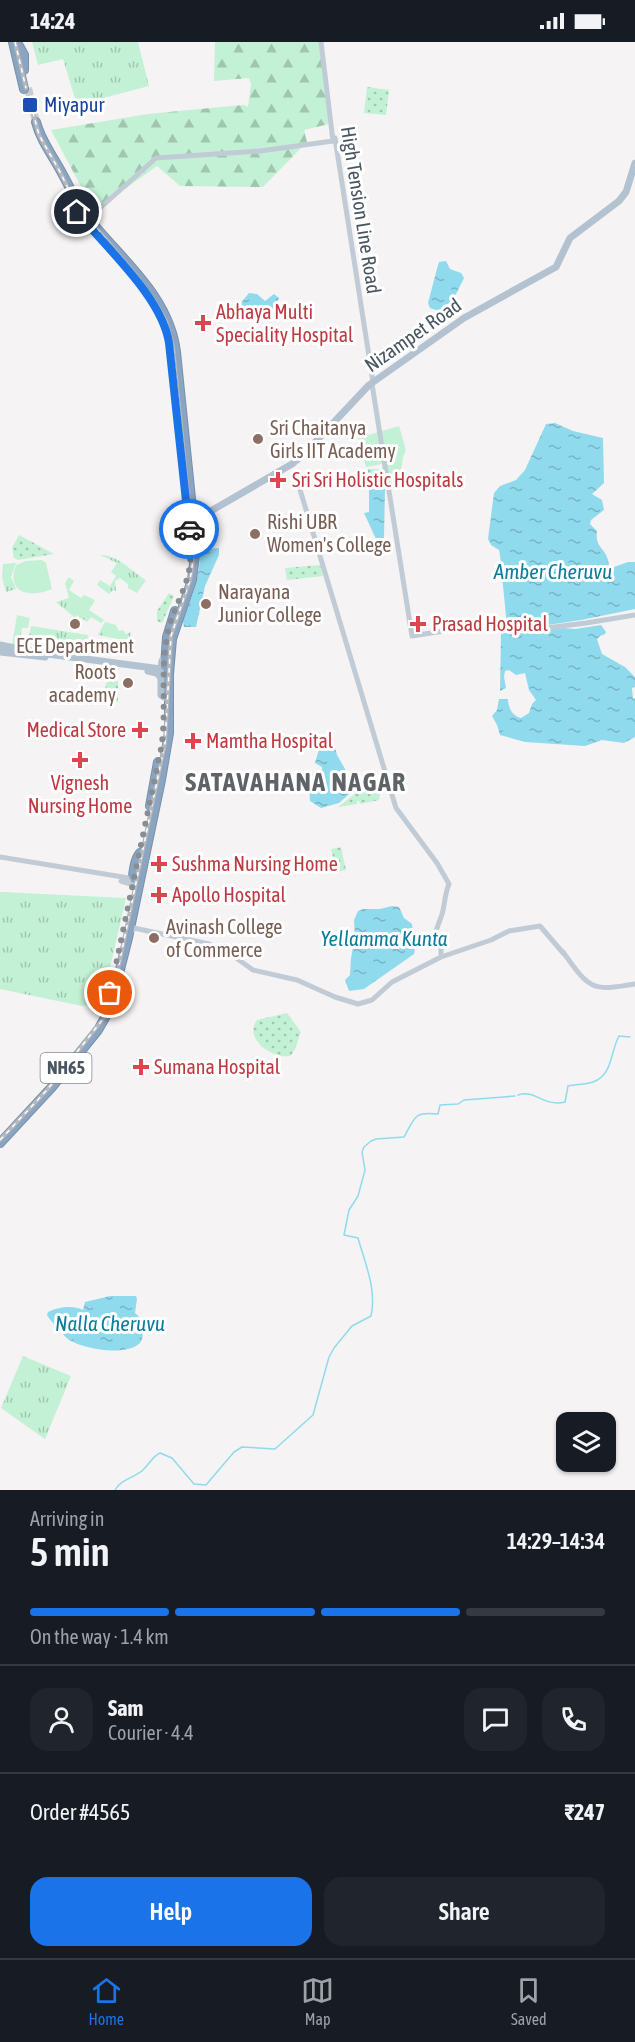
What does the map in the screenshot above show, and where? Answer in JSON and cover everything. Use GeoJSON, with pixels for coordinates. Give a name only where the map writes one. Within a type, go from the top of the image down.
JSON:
{"type":"FeatureCollection","features":[{"type":"Feature","properties":{"kind":"highway"},"geometry":{"type":"LineString","coordinates":[[14,42],[26,88]]}},
{"type":"Feature","properties":{"kind":"highway","name":"NH65"},"geometry":{"type":"LineString","coordinates":[[0,1143],[98,1030],[110,1009],[129,928],[140,853],[169,733],[172,639],[182,599],[195,563],[177,393],[165,326],[141,286],[77,204],[38,140],[34,122]]}},
{"type":"Feature","properties":{"kind":"highway","name":"NH65"},"geometry":{"type":"LineString","coordinates":[[56,167],[77,212],[118,256]]}},
{"type":"Feature","properties":{"kind":"highway","name":"NH65"},"geometry":{"type":"LineString","coordinates":[[177,393],[183,408],[192,525]]}},
{"type":"Feature","properties":{"kind":"highway","name":"NH65"},"geometry":{"type":"LineString","coordinates":[[135,882],[163,752],[165,647],[168,628],[182,599]]}},
{"type":"Feature","properties":{"kind":"highway","name":"NH65"},"geometry":{"type":"LineString","coordinates":[[0,1137],[34,1104]]}},
{"type":"Feature","properties":{"kind":"main road","name":"High Tension Line Road"},"geometry":{"type":"LineString","coordinates":[[322,42],[334,143],[413,635],[481,624]]}},
{"type":"Feature","properties":{"kind":"main road","name":"High Tension Line Road"},"geometry":{"type":"LineString","coordinates":[[260,152],[332,141],[326,79]]}},
{"type":"Feature","properties":{"kind":"main road"},"geometry":{"type":"LineString","coordinates":[[92,221],[99,208],[157,158],[260,152],[334,143]]}},
{"type":"Feature","properties":{"kind":"main road","name":"Nizampet Road"},"geometry":{"type":"LineString","coordinates":[[192,511],[197,519],[299,459],[372,382],[464,318],[556,268],[572,237],[618,203],[624,195],[635,164]]}},
{"type":"Feature","properties":{"kind":"main road","name":"Nizampet Road"},"geometry":{"type":"LineString","coordinates":[[192,525],[295,464],[372,382]]}},
{"type":"Feature","properties":{"kind":"main road"},"geometry":{"type":"LineString","coordinates":[[295,473],[373,740],[398,813],[437,863],[449,884],[442,915],[436,927],[435,936],[441,945],[441,955]]}},
{"type":"Feature","properties":{"kind":"main road"},"geometry":{"type":"LineString","coordinates":[[481,624],[496,622],[534,628],[635,614]]}},
{"type":"Feature","properties":{"kind":"main road"},"geometry":{"type":"LineString","coordinates":[[481,624],[497,623],[533,629],[573,625],[635,614]]}},
{"type":"Feature","properties":{"kind":"main road"},"geometry":{"type":"LineString","coordinates":[[0,649],[156,670],[161,669],[165,647]]}},
{"type":"Feature","properties":{"kind":"main road"},"geometry":{"type":"LineString","coordinates":[[156,670],[161,678],[161,694],[164,697]]}},
{"type":"Feature","properties":{"kind":"main road"},"geometry":{"type":"LineString","coordinates":[[0,858],[135,882]]}},
{"type":"Feature","properties":{"kind":"main road"},"geometry":{"type":"LineString","coordinates":[[129,928],[211,945],[250,966],[297,979],[349,1002],[360,1004],[372,1000],[392,982],[441,955],[491,939],[513,928],[538,924],[544,928],[587,983],[603,988],[635,984]]}},
{"type":"Feature","properties":{"kind":"main road"},"geometry":{"type":"LineString","coordinates":[[129,928],[209,943],[228,950],[250,966]]}},
{"type":"Feature","properties":{"kind":"main road"},"geometry":{"type":"LineString","coordinates":[[421,965],[491,939]]}},
{"type":"Feature","properties":{"kind":"green space"},"geometry":{"type":"Polygon","coordinates":[[[32,42],[138,42],[149,86],[77,105],[63,59],[38,65],[32,42]]]}},
{"type":"Feature","properties":{"kind":"green space"},"geometry":{"type":"Polygon","coordinates":[[[215,42],[319,42],[329,124],[304,130],[307,142],[263,187],[180,186],[157,166],[94,211],[51,130],[148,114],[244,105],[248,107],[251,84],[249,78],[214,81],[215,42]]]}},
{"type":"Feature","properties":{"kind":"green space"},"geometry":{"type":"Polygon","coordinates":[[[367,87],[389,90],[386,115],[364,113],[367,87]]]}},
{"type":"Feature","properties":{"kind":"green space"},"geometry":{"type":"Polygon","coordinates":[[[399,426],[406,450],[401,470],[392,476],[384,476],[382,464],[366,467],[358,438],[399,426]]]}},
{"type":"Feature","properties":{"kind":"green space"},"geometry":{"type":"Polygon","coordinates":[[[368,469],[380,469],[384,484],[368,487],[368,469]]]}},
{"type":"Feature","properties":{"kind":"green space"},"geometry":{"type":"Polygon","coordinates":[[[19,535],[54,554],[18,560],[14,558],[12,548],[19,535]]]}},
{"type":"Feature","properties":{"kind":"green space"},"geometry":{"type":"Polygon","coordinates":[[[100,555],[118,560],[146,580],[137,593],[128,588],[128,584],[120,578],[115,581],[116,591],[113,590],[109,594],[97,585],[100,580],[110,586],[116,576],[111,572],[117,563],[100,555]]]}},
{"type":"Feature","properties":{"kind":"green space"},"geometry":{"type":"Polygon","coordinates":[[[42,560],[46,563],[52,589],[28,593],[17,588],[14,582],[16,565],[26,561],[42,560]]]}},
{"type":"Feature","properties":{"kind":"green space"},"geometry":{"type":"Polygon","coordinates":[[[16,563],[11,577],[16,589],[6,592],[2,577],[3,564],[16,563]]]}},
{"type":"Feature","properties":{"kind":"green space"},"geometry":{"type":"Polygon","coordinates":[[[320,565],[323,576],[287,580],[285,568],[320,565]]]}},
{"type":"Feature","properties":{"kind":"green space"},"geometry":{"type":"Polygon","coordinates":[[[69,577],[74,581],[69,590],[81,598],[84,595],[95,600],[89,610],[104,620],[101,623],[91,617],[87,622],[77,615],[75,618],[56,602],[69,598],[65,583],[69,577]]]}},
{"type":"Feature","properties":{"kind":"green space"},"geometry":{"type":"Polygon","coordinates":[[[169,593],[174,596],[162,623],[157,621],[157,611],[169,593]]]}},
{"type":"Feature","properties":{"kind":"green space"},"geometry":{"type":"Polygon","coordinates":[[[17,615],[30,618],[28,628],[22,628],[22,646],[12,645],[17,615]]]}},
{"type":"Feature","properties":{"kind":"green space"},"geometry":{"type":"Polygon","coordinates":[[[105,622],[116,625],[119,631],[123,630],[126,634],[131,632],[129,641],[98,635],[105,622]]]}},
{"type":"Feature","properties":{"kind":"green space"},"geometry":{"type":"Polygon","coordinates":[[[31,626],[88,635],[85,656],[42,649],[43,641],[29,636],[31,626]]]}},
{"type":"Feature","properties":{"kind":"green space"},"geometry":{"type":"Polygon","coordinates":[[[107,680],[118,681],[118,702],[103,699],[107,680]]]}},
{"type":"Feature","properties":{"kind":"green space"},"geometry":{"type":"Polygon","coordinates":[[[382,783],[379,800],[360,804],[357,801],[357,804],[338,807],[360,790],[382,783]]]}},
{"type":"Feature","properties":{"kind":"green space"},"geometry":{"type":"Polygon","coordinates":[[[341,847],[346,870],[337,872],[331,849],[341,847]]]}},
{"type":"Feature","properties":{"kind":"green space"},"geometry":{"type":"Polygon","coordinates":[[[0,892],[126,898],[102,1003],[82,1006],[0,989],[0,892]]]}},
{"type":"Feature","properties":{"kind":"green space"},"geometry":{"type":"Polygon","coordinates":[[[287,1013],[301,1032],[293,1053],[290,1056],[283,1056],[268,1051],[262,1046],[254,1034],[254,1027],[257,1020],[287,1013]]]}},
{"type":"Feature","properties":{"kind":"green space"},"geometry":{"type":"Polygon","coordinates":[[[23,1356],[71,1376],[45,1439],[1,1408],[23,1356]]]}},
{"type":"Feature","properties":{"kind":"water"},"geometry":{"type":"Polygon","coordinates":[[[446,261],[450,269],[461,273],[464,278],[449,308],[442,312],[430,308],[428,303],[439,262],[446,261]]]}},
{"type":"Feature","properties":{"kind":"water"},"geometry":{"type":"Polygon","coordinates":[[[249,293],[257,294],[265,301],[274,294],[279,298],[269,320],[250,317],[239,305],[249,293]]]}},
{"type":"Feature","properties":{"kind":"water","name":"Amber Cheruvu"},"geometry":{"type":"Polygon","coordinates":[[[555,423],[573,431],[603,438],[604,483],[592,494],[602,500],[604,510],[591,520],[590,524],[597,531],[597,541],[606,555],[610,570],[628,562],[635,562],[635,609],[534,627],[507,621],[499,550],[491,545],[488,539],[494,493],[500,486],[516,480],[525,470],[546,424],[555,423]]]}},
{"type":"Feature","properties":{"kind":"water"},"geometry":{"type":"Polygon","coordinates":[[[385,487],[384,538],[376,539],[364,513],[369,512],[369,488],[385,487]]]}},
{"type":"Feature","properties":{"kind":"water"},"geometry":{"type":"Polygon","coordinates":[[[219,548],[219,555],[205,586],[196,627],[184,627],[183,621],[197,577],[200,550],[219,548]]]}},
{"type":"Feature","properties":{"kind":"water","name":"Amber Cheruvu"},"geometry":{"type":"Polygon","coordinates":[[[601,625],[606,632],[597,639],[602,654],[625,667],[635,677],[635,687],[632,688],[633,699],[635,698],[635,737],[624,743],[602,740],[585,746],[525,742],[500,735],[492,716],[497,710],[499,699],[508,699],[511,711],[521,718],[529,713],[536,700],[529,690],[525,673],[516,675],[509,670],[505,671],[506,688],[500,691],[501,634],[505,628],[533,631],[601,625]]]}},
{"type":"Feature","properties":{"kind":"water"},"geometry":{"type":"Polygon","coordinates":[[[323,736],[333,739],[337,755],[356,788],[339,803],[321,808],[310,801],[309,786],[313,772],[322,772],[322,767],[315,763],[323,736]]]}},
{"type":"Feature","properties":{"kind":"water","name":"Yellamma Kunta"},"geometry":{"type":"Polygon","coordinates":[[[399,907],[404,918],[412,924],[414,954],[364,989],[349,991],[345,980],[350,975],[355,938],[354,920],[358,911],[399,907]]]}},
{"type":"Feature","properties":{"kind":"water","name":"Nalla Cheruvu"},"geometry":{"type":"Polygon","coordinates":[[[110,1296],[136,1296],[135,1313],[144,1321],[142,1339],[140,1343],[125,1350],[104,1350],[75,1343],[63,1335],[47,1315],[48,1312],[61,1308],[70,1307],[83,1310],[85,1302],[110,1296]]]}},
{"type":"Feature","properties":{"kind":"waterway"},"geometry":{"type":"LineString","coordinates":[[518,1095],[530,1094],[550,1102],[565,1102],[568,1086],[590,1083],[599,1079],[608,1069],[619,1036],[630,1037]]}},
{"type":"Feature","properties":{"kind":"waterway"},"geometry":{"type":"LineString","coordinates":[[115,1490],[121,1483],[143,1470],[160,1453],[172,1458],[194,1484],[206,1485],[234,1452],[242,1447],[275,1449],[313,1415],[329,1357],[334,1348],[352,1326],[371,1316],[371,1286],[358,1238],[344,1235],[349,1210],[358,1196],[365,1170],[362,1152],[364,1147],[376,1139],[404,1137],[416,1117],[430,1113],[438,1114],[440,1105],[458,1104],[464,1100],[515,1096]]}},
{"type":"Feature","properties":{"kind":"tunnel"},"geometry":{"type":"LineString","coordinates":[[28,88],[36,122]]}},
{"type":"Feature","properties":{"kind":"railway"},"geometry":{"type":"LineString","coordinates":[[15,42],[26,88]]}},
{"type":"Feature","properties":{"kind":"railway"},"geometry":{"type":"LineString","coordinates":[[0,1140],[47,1090],[103,1019],[111,1003],[165,743],[171,636],[190,580],[194,554],[173,347],[166,321],[135,274],[76,204],[39,135],[31,105]]}},
{"type":"Feature","properties":{"kind":"way so far"},"geometry":{"type":"LineString","coordinates":[[110,993],[161,749],[164,731],[168,628],[188,577],[191,555],[189,529]]}},
{"type":"Feature","properties":{"kind":"place","name":"Miyapur"},"geometry":{"type":"Point","coordinates":[30,105]}},
{"type":"Feature","properties":{"kind":"place","name":"Abhaya Multi Speciality Hospital"},"geometry":{"type":"Point","coordinates":[203,323]}},
{"type":"Feature","properties":{"kind":"place","name":"Sri Chaitanya Girls IIT Academy"},"geometry":{"type":"Point","coordinates":[258,439]}},
{"type":"Feature","properties":{"kind":"place","name":"Sri Sri Holistic Hospitals"},"geometry":{"type":"Point","coordinates":[278,480]}},
{"type":"Feature","properties":{"kind":"place","name":"Rishi UBR Women's College"},"geometry":{"type":"Point","coordinates":[255,534]}},
{"type":"Feature","properties":{"kind":"place","name":"Narayana Junior College"},"geometry":{"type":"Point","coordinates":[206,604]}},
{"type":"Feature","properties":{"kind":"place","name":"ECE Department"},"geometry":{"type":"Point","coordinates":[75,624]}},
{"type":"Feature","properties":{"kind":"place","name":"Prasad Hospital"},"geometry":{"type":"Point","coordinates":[418,624]}},
{"type":"Feature","properties":{"kind":"place","name":"Roots academy"},"geometry":{"type":"Point","coordinates":[128,683]}},
{"type":"Feature","properties":{"kind":"place","name":"Medical Store"},"geometry":{"type":"Point","coordinates":[140,730]}},
{"type":"Feature","properties":{"kind":"place","name":"Mamtha Hospital"},"geometry":{"type":"Point","coordinates":[193,741]}},
{"type":"Feature","properties":{"kind":"place","name":"Vignesh Nursing Home"},"geometry":{"type":"Point","coordinates":[80,760]}},
{"type":"Feature","properties":{"kind":"place","name":"Sushma Nursing Home"},"geometry":{"type":"Point","coordinates":[159,864]}},
{"type":"Feature","properties":{"kind":"place","name":"Apollo Hospital"},"geometry":{"type":"Point","coordinates":[159,895]}},
{"type":"Feature","properties":{"kind":"place","name":"Avinash College of Commerce"},"geometry":{"type":"Point","coordinates":[154,938]}},
{"type":"Feature","properties":{"kind":"place","name":"Sumana Hospital"},"geometry":{"type":"Point","coordinates":[141,1067]}},
{"type":"Feature","properties":{"kind":"district","name":"SATAVAHANA NAGAR"},"geometry":{"type":"Point","coordinates":[296,782]}},
{"type":"Feature","properties":{"kind":"route"},"geometry":{"type":"LineString","coordinates":[[77,212],[141,286],[160,315],[168,334],[189,529]]}}]}
